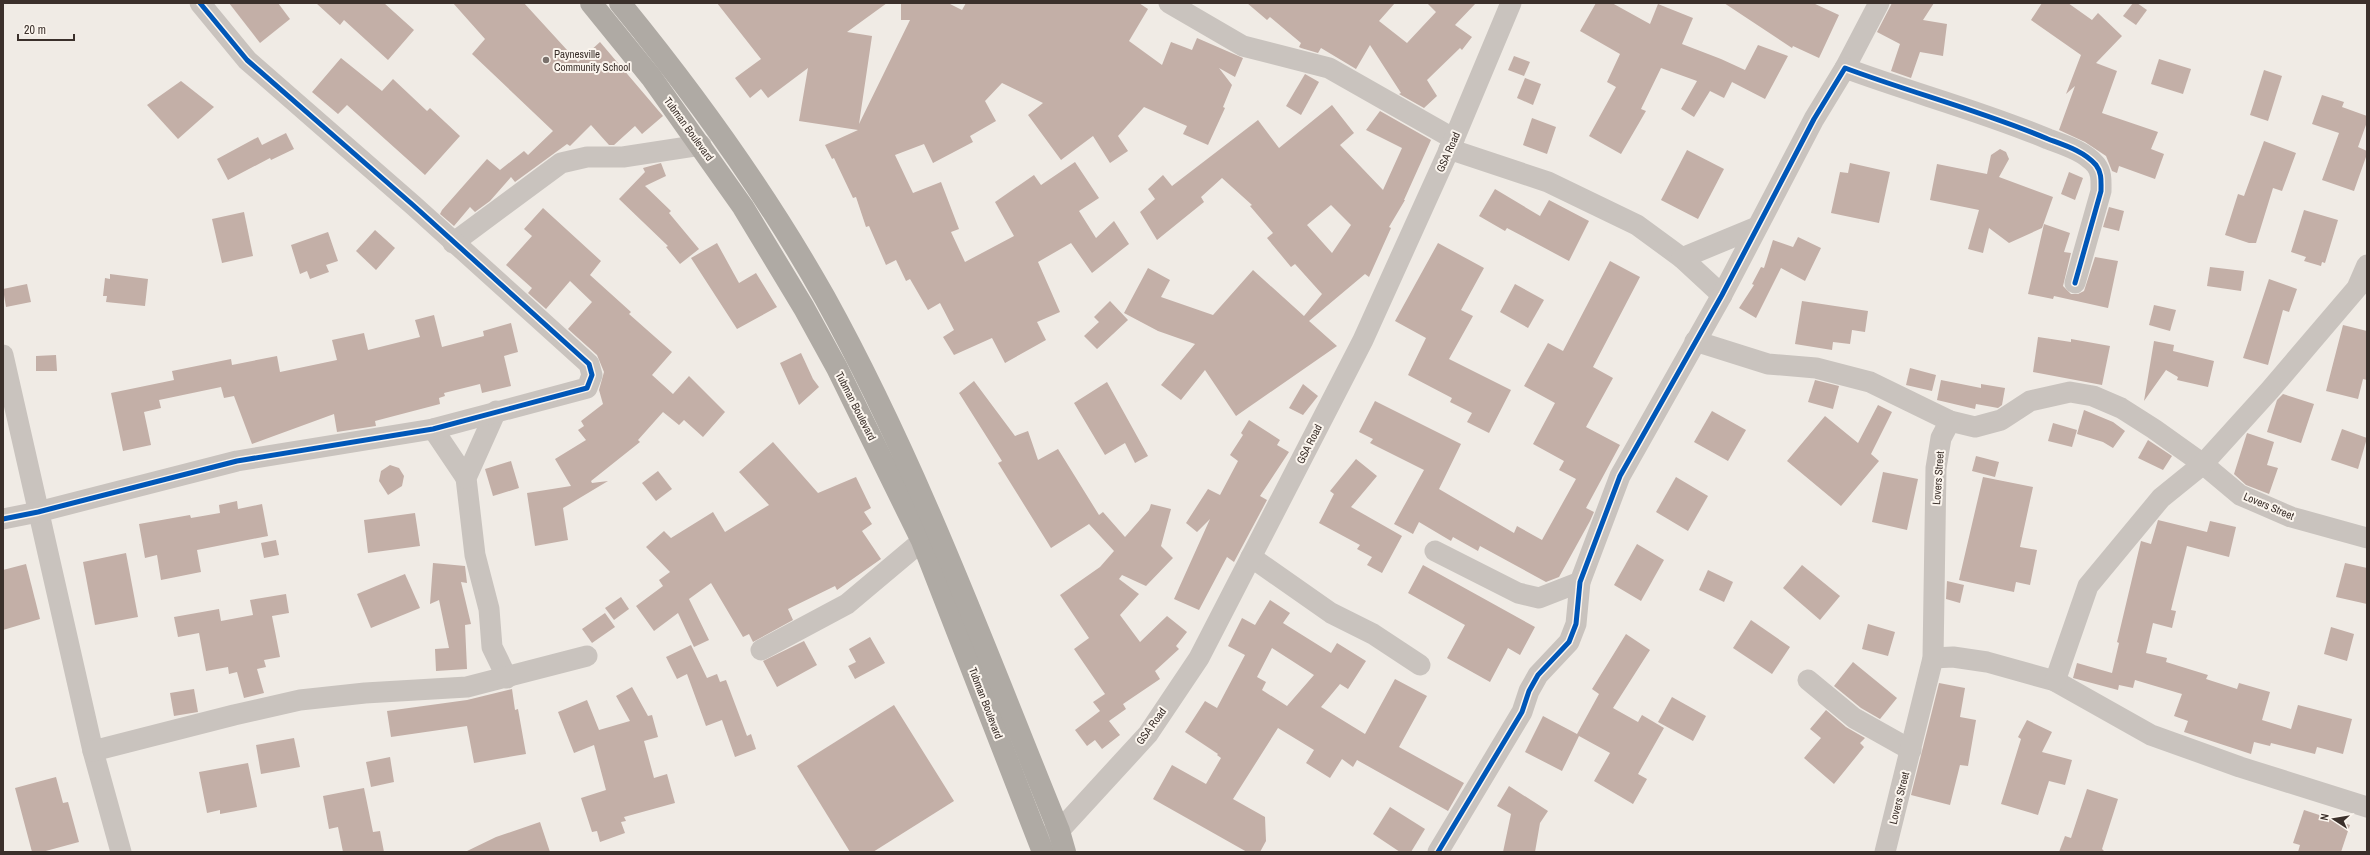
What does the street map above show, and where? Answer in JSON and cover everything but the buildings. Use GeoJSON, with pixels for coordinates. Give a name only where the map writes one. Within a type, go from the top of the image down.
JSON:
{"type":"FeatureCollection","features":[{"type":"Feature","properties":{"kind":"highway","name":"Tubman Boulevard"},"geometry":{"type":"LineString","coordinates":[[591,3],[651,77],[701,145],[743,207],[804,308],[836,368],[922,541],[1041,846]]}},
{"type":"Feature","properties":{"kind":"highway","name":"Tubman Boulevard"},"geometry":{"type":"LineString","coordinates":[[620,3],[673,69],[758,188],[824,297],[849,344],[886,418],[937,533],[1059,831],[1065,852]]}},
{"type":"Feature","properties":{"kind":"street"},"geometry":{"type":"LineString","coordinates":[[3,519],[38,512],[237,461],[433,428],[587,388],[592,375],[589,364],[453,243],[402,195],[247,60],[200,3]]}},
{"type":"Feature","properties":{"kind":"street"},"geometry":{"type":"LineString","coordinates":[[1169,3],[1243,46],[1329,68],[1452,144],[1548,182],[1637,225],[1682,258],[1722,295]]}},
{"type":"Feature","properties":{"kind":"street","name":"GSA Road"},"geometry":{"type":"LineString","coordinates":[[1041,846],[1059,831],[1148,734],[1199,658],[1363,340],[1452,144],[1510,3]]}},
{"type":"Feature","properties":{"kind":"street"},"geometry":{"type":"LineString","coordinates":[[1438,852],[1522,712],[1529,691],[1535,680],[1569,642],[1576,624],[1580,582],[1620,476],[1663,402],[1695,340],[1722,295],[1817,113],[1844,68],[1879,3]]}},
{"type":"Feature","properties":{"kind":"street"},"geometry":{"type":"LineString","coordinates":[[1844,68],[2030,131],[2073,149],[2086,156],[2096,165],[2102,177],[2101,191],[2074,284]]}},
{"type":"Feature","properties":{"kind":"street"},"geometry":{"type":"LineString","coordinates":[[453,243],[561,163],[587,157],[623,158],[701,145]]}},
{"type":"Feature","properties":{"kind":"street"},"geometry":{"type":"LineString","coordinates":[[1682,258],[1757,227]]}},
{"type":"Feature","properties":{"kind":"street"},"geometry":{"type":"LineString","coordinates":[[2055,681],[2088,586],[2161,498],[2203,464],[2362,289],[2367,264]]}},
{"type":"Feature","properties":{"kind":"street"},"geometry":{"type":"LineString","coordinates":[[1695,340],[1768,364],[1816,368],[1870,382],[1950,421]]}},
{"type":"Feature","properties":{"kind":"street"},"geometry":{"type":"LineString","coordinates":[[3,355],[93,751],[121,852]]}},
{"type":"Feature","properties":{"kind":"street","name":"Lovers Street"},"geometry":{"type":"LineString","coordinates":[[1885,852],[1933,658],[1936,468],[1941,438],[1950,421],[1975,427],[2001,420],[2030,400],[2070,392],[2093,396],[2121,408],[2203,464],[2240,495],[2291,517],[2367,538]]}},
{"type":"Feature","properties":{"kind":"street"},"geometry":{"type":"LineString","coordinates":[[466,478],[496,411]]}},
{"type":"Feature","properties":{"kind":"street"},"geometry":{"type":"LineString","coordinates":[[433,428],[466,478],[475,555],[489,609],[492,647],[507,678]]}},
{"type":"Feature","properties":{"kind":"street"},"geometry":{"type":"LineString","coordinates":[[760,650],[847,604],[922,541]]}},
{"type":"Feature","properties":{"kind":"street"},"geometry":{"type":"LineString","coordinates":[[1436,551],[1518,593],[1539,598],[1580,582]]}},
{"type":"Feature","properties":{"kind":"street"},"geometry":{"type":"LineString","coordinates":[[1251,557],[1331,613],[1373,634],[1420,665]]}},
{"type":"Feature","properties":{"kind":"street"},"geometry":{"type":"LineString","coordinates":[[93,751],[234,715],[300,700],[365,693],[467,687],[507,678],[587,656]]}},
{"type":"Feature","properties":{"kind":"street"},"geometry":{"type":"LineString","coordinates":[[1933,658],[1953,657],[1987,662],[2055,681],[2151,736],[2240,767],[2367,807]]}},
{"type":"Feature","properties":{"kind":"street"},"geometry":{"type":"LineString","coordinates":[[1808,680],[1854,718],[1911,750]]}},
{"type":"Feature","properties":{"kind":"cycle path"},"geometry":{"type":"LineString","coordinates":[[3,519],[38,512],[237,461],[433,429],[587,388],[592,375],[589,364],[413,205],[247,60],[200,3]]}},
{"type":"Feature","properties":{"kind":"cycle path"},"geometry":{"type":"LineString","coordinates":[[1438,852],[1522,712],[1529,691],[1538,675],[1569,642],[1576,624],[1580,582],[1620,476],[1722,295],[1814,119],[1845,68],[2023,129],[2074,149],[2091,160],[2096,165],[2101,177],[2101,191],[2075,283]]}},
{"type":"Feature","properties":{"kind":"place","name":"Paynesville Community School"},"geometry":{"type":"Point","coordinates":[546,60]}}]}
